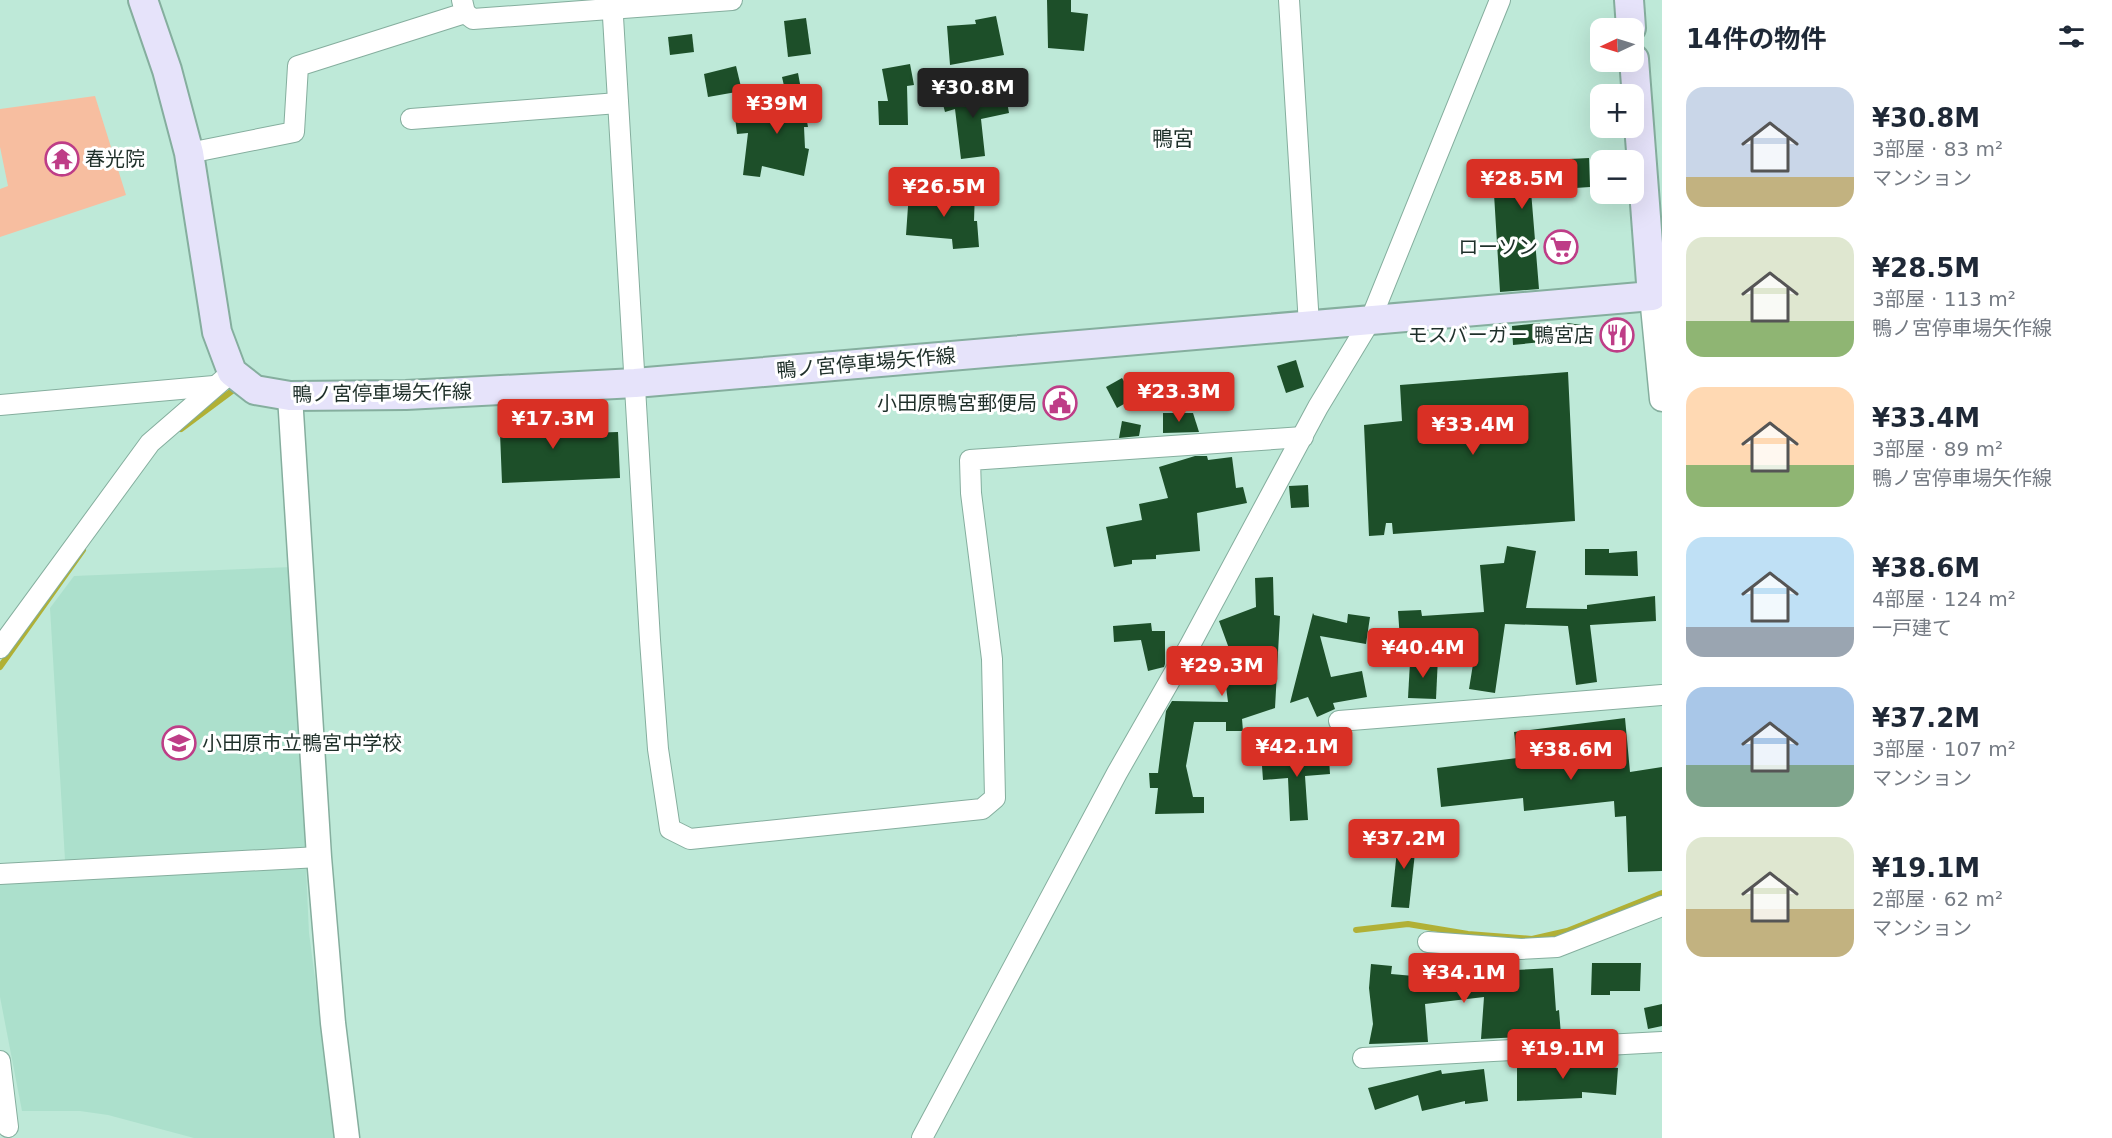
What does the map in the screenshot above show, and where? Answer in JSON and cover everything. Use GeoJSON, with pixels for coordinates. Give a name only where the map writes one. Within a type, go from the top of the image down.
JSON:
{"type":"FeatureCollection","features":[{"type":"Feature","properties":{"kind":"main road"},"geometry":{"type":"LineString","coordinates":[[143,0],[167,70],[189,153],[223,379]]}},
{"type":"Feature","properties":{"kind":"main road"},"geometry":{"type":"LineString","coordinates":[[1629,0],[1630,18]]}},
{"type":"Feature","properties":{"kind":"main road"},"geometry":{"type":"LineString","coordinates":[[1635,72],[1657,296]]}},
{"type":"Feature","properties":{"kind":"main road","name":"鴨ノ宮停車場矢作線"},"geometry":{"type":"LineString","coordinates":[[223,379],[255,390],[290,396],[406,395],[635,383],[1657,296]]}},
{"type":"Feature","properties":{"kind":"street"},"geometry":{"type":"LineString","coordinates":[[189,153],[294,132],[298,66],[463,6],[473,19],[612,4],[732,0]]}},
{"type":"Feature","properties":{"kind":"street"},"geometry":{"type":"LineString","coordinates":[[1289,0],[1309,325]]}},
{"type":"Feature","properties":{"kind":"street"},"geometry":{"type":"LineString","coordinates":[[922,1138],[1117,773],[1318,408],[1370,321],[1500,0]]}},
{"type":"Feature","properties":{"kind":"street"},"geometry":{"type":"LineString","coordinates":[[612,4],[658,749],[670,829],[690,839],[982,809],[995,798],[992,659],[970,493],[970,460],[1303,437]]}},
{"type":"Feature","properties":{"kind":"street"},"geometry":{"type":"LineString","coordinates":[[411,119],[618,103]]}},
{"type":"Feature","properties":{"kind":"street"},"geometry":{"type":"LineString","coordinates":[[1657,296],[1662,399]]}},
{"type":"Feature","properties":{"kind":"street"},"geometry":{"type":"LineString","coordinates":[[0,405],[223,379]]}},
{"type":"Feature","properties":{"kind":"street"},"geometry":{"type":"LineString","coordinates":[[0,648],[150,443],[223,379]]}},
{"type":"Feature","properties":{"kind":"street"},"geometry":{"type":"LineString","coordinates":[[290,396],[319,856],[333,1023],[347,1138]]}},
{"type":"Feature","properties":{"kind":"street"},"geometry":{"type":"LineString","coordinates":[[1339,721],[1662,694]]}},
{"type":"Feature","properties":{"kind":"street"},"geometry":{"type":"LineString","coordinates":[[0,874],[319,856]]}},
{"type":"Feature","properties":{"kind":"street"},"geometry":{"type":"LineString","coordinates":[[1428,942],[1521,950],[1557,947],[1662,906]]}},
{"type":"Feature","properties":{"kind":"street"},"geometry":{"type":"LineString","coordinates":[[1364,1058],[1662,1042]]}},
{"type":"Feature","properties":{"kind":"street"},"geometry":{"type":"LineString","coordinates":[[0,1061],[8,1127]]}},
{"type":"Feature","properties":{"kind":"shaded area"},"geometry":{"type":"Polygon","coordinates":[[[95,96],[126,195],[0,237],[0,189],[8,186],[0,147],[0,109],[95,96]]]}},
{"type":"Feature","properties":{"kind":"shaded area","name":"小田原市立鴨宮中学校"},"geometry":{"type":"Polygon","coordinates":[[[292,567],[309,933],[336,1138],[194,1138],[108,1115],[80,1111],[22,1111],[0,997],[0,882],[66,877],[50,608],[74,576],[292,567]]]}},
{"type":"Feature","properties":{"kind":"building"},"geometry":{"type":"Polygon","coordinates":[[[1047,0],[1071,0],[1071,12],[1088,14],[1084,51],[1048,48],[1047,0]]]}},
{"type":"Feature","properties":{"kind":"building"},"geometry":{"type":"Polygon","coordinates":[[[996,16],[1004,55],[950,65],[947,26],[976,24],[975,20],[996,16]]]}},
{"type":"Feature","properties":{"kind":"building"},"geometry":{"type":"Polygon","coordinates":[[[806,18],[811,54],[788,57],[784,21],[806,18]]]}},
{"type":"Feature","properties":{"kind":"building"},"geometry":{"type":"Polygon","coordinates":[[[692,34],[694,52],[670,55],[668,37],[692,34]]]}},
{"type":"Feature","properties":{"kind":"building"},"geometry":{"type":"Polygon","coordinates":[[[910,64],[914,85],[907,86],[908,125],[879,125],[878,101],[888,101],[882,69],[910,64]]]}},
{"type":"Feature","properties":{"kind":"building"},"geometry":{"type":"Polygon","coordinates":[[[736,66],[742,91],[708,97],[704,74],[736,66]]]}},
{"type":"Feature","properties":{"kind":"building"},"geometry":{"type":"Polygon","coordinates":[[[798,73],[808,127],[804,127],[805,148],[809,149],[804,176],[762,166],[760,177],[743,175],[748,133],[737,134],[735,117],[786,111],[786,108],[789,108],[782,77],[798,73]]]}},
{"type":"Feature","properties":{"kind":"building"},"geometry":{"type":"Polygon","coordinates":[[[940,93],[1006,96],[1009,113],[981,119],[985,156],[961,159],[955,109],[945,112],[940,93]]]}},
{"type":"Feature","properties":{"kind":"building"},"geometry":{"type":"Polygon","coordinates":[[[1589,158],[1590,187],[1531,191],[1539,289],[1500,292],[1494,194],[1471,195],[1470,164],[1589,158]]]}},
{"type":"Feature","properties":{"kind":"building"},"geometry":{"type":"Polygon","coordinates":[[[955,190],[975,190],[974,221],[977,221],[979,247],[953,249],[952,239],[906,235],[909,192],[955,196],[955,190]]]}},
{"type":"Feature","properties":{"kind":"building"},"geometry":{"type":"Polygon","coordinates":[[[1540,323],[1541,328],[1568,323],[1594,327],[1592,343],[1542,337],[1542,342],[1513,345],[1512,326],[1540,323]]]}},
{"type":"Feature","properties":{"kind":"building"},"geometry":{"type":"Polygon","coordinates":[[[1296,360],[1304,387],[1286,393],[1277,366],[1296,360]]]}},
{"type":"Feature","properties":{"kind":"building"},"geometry":{"type":"Polygon","coordinates":[[[1568,372],[1575,521],[1393,534],[1392,523],[1386,523],[1384,535],[1369,536],[1364,425],[1402,421],[1400,385],[1568,372]]]}},
{"type":"Feature","properties":{"kind":"building"},"geometry":{"type":"Polygon","coordinates":[[[1122,378],[1131,393],[1131,400],[1117,408],[1106,387],[1122,378]]]}},
{"type":"Feature","properties":{"kind":"building"},"geometry":{"type":"Polygon","coordinates":[[[552,407],[553,434],[618,432],[620,478],[502,483],[499,408],[552,407]]]}},
{"type":"Feature","properties":{"kind":"building"},"geometry":{"type":"Polygon","coordinates":[[[1163,413],[1193,413],[1199,432],[1163,433],[1163,413]]]}},
{"type":"Feature","properties":{"kind":"building"},"geometry":{"type":"Polygon","coordinates":[[[1122,421],[1141,425],[1139,436],[1119,438],[1122,421]]]}},
{"type":"Feature","properties":{"kind":"building"},"geometry":{"type":"Polygon","coordinates":[[[1195,456],[1207,456],[1208,460],[1232,457],[1236,488],[1243,487],[1247,503],[1197,513],[1200,551],[1156,555],[1156,559],[1132,560],[1132,564],[1114,567],[1106,527],[1142,520],[1139,504],[1168,498],[1159,467],[1195,456]]]}},
{"type":"Feature","properties":{"kind":"building"},"geometry":{"type":"Polygon","coordinates":[[[1308,485],[1309,507],[1291,508],[1289,486],[1308,485]]]}},
{"type":"Feature","properties":{"kind":"building"},"geometry":{"type":"Polygon","coordinates":[[[1507,546],[1536,551],[1526,608],[1587,609],[1587,605],[1655,596],[1656,621],[1590,625],[1597,682],[1576,685],[1568,626],[1505,624],[1495,693],[1469,689],[1478,633],[1439,636],[1438,656],[1410,651],[1411,639],[1400,640],[1398,611],[1421,610],[1422,616],[1484,612],[1480,565],[1504,563],[1507,546]]]}},
{"type":"Feature","properties":{"kind":"building"},"geometry":{"type":"Polygon","coordinates":[[[1585,549],[1609,549],[1609,553],[1637,551],[1638,576],[1585,575],[1585,549]]]}},
{"type":"Feature","properties":{"kind":"building"},"geometry":{"type":"Polygon","coordinates":[[[1273,577],[1274,615],[1280,616],[1275,708],[1242,719],[1243,731],[1226,731],[1226,722],[1194,722],[1186,766],[1193,797],[1204,797],[1204,813],[1155,814],[1158,788],[1150,788],[1149,773],[1158,773],[1166,711],[1172,701],[1228,702],[1224,671],[1189,671],[1201,654],[1231,654],[1219,621],[1256,607],[1255,578],[1273,577]]]}},
{"type":"Feature","properties":{"kind":"building"},"geometry":{"type":"Polygon","coordinates":[[[1313,613],[1347,623],[1348,614],[1370,617],[1366,644],[1320,636],[1331,677],[1362,671],[1367,697],[1333,703],[1335,709],[1317,717],[1308,697],[1290,703],[1313,613]]]}},
{"type":"Feature","properties":{"kind":"building"},"geometry":{"type":"Polygon","coordinates":[[[1151,623],[1152,631],[1165,631],[1165,664],[1164,667],[1148,671],[1141,640],[1114,642],[1113,626],[1151,623]]]}},
{"type":"Feature","properties":{"kind":"building"},"geometry":{"type":"Polygon","coordinates":[[[1438,657],[1436,699],[1408,698],[1410,662],[1438,657]]]}},
{"type":"Feature","properties":{"kind":"building"},"geometry":{"type":"Polygon","coordinates":[[[1625,718],[1630,772],[1662,767],[1662,871],[1628,872],[1626,816],[1615,817],[1614,801],[1524,811],[1523,798],[1441,807],[1437,768],[1517,758],[1514,732],[1625,718]]]}},
{"type":"Feature","properties":{"kind":"building"},"geometry":{"type":"Polygon","coordinates":[[[1286,742],[1302,743],[1301,761],[1329,758],[1330,774],[1305,776],[1308,820],[1290,821],[1288,778],[1263,780],[1262,766],[1286,763],[1286,742]]]}},
{"type":"Feature","properties":{"kind":"building"},"geometry":{"type":"Polygon","coordinates":[[[1399,832],[1417,834],[1409,908],[1391,907],[1399,832]]]}},
{"type":"Feature","properties":{"kind":"building"},"geometry":{"type":"Polygon","coordinates":[[[1592,963],[1641,963],[1640,991],[1610,991],[1610,995],[1591,995],[1592,963]]]}},
{"type":"Feature","properties":{"kind":"building"},"geometry":{"type":"Polygon","coordinates":[[[1371,964],[1392,966],[1391,974],[1437,978],[1437,986],[1495,979],[1495,971],[1553,968],[1556,1011],[1559,1010],[1561,1035],[1481,1039],[1484,997],[1425,1004],[1428,1042],[1369,1044],[1373,1024],[1369,988],[1371,964]]]}},
{"type":"Feature","properties":{"kind":"building"},"geometry":{"type":"Polygon","coordinates":[[[1662,1004],[1662,1026],[1648,1029],[1644,1008],[1662,1004]]]}},
{"type":"Feature","properties":{"kind":"building"},"geometry":{"type":"Polygon","coordinates":[[[1563,1059],[1563,1065],[1579,1063],[1618,1068],[1616,1095],[1582,1092],[1582,1098],[1517,1101],[1517,1064],[1563,1059]]]}},
{"type":"Feature","properties":{"kind":"building"},"geometry":{"type":"Polygon","coordinates":[[[1484,1069],[1488,1101],[1465,1104],[1465,1101],[1422,1111],[1418,1095],[1375,1110],[1368,1088],[1441,1070],[1442,1074],[1484,1069]]]}},
{"type":"Feature","properties":{"kind":"waterway"},"geometry":{"type":"LineString","coordinates":[[181,429],[236,388]]}},
{"type":"Feature","properties":{"kind":"waterway"},"geometry":{"type":"LineString","coordinates":[[0,667],[83,550]]}},
{"type":"Feature","properties":{"kind":"waterway"},"geometry":{"type":"LineString","coordinates":[[1356,930],[1408,924],[1468,934],[1532,939],[1567,931],[1662,893]]}},
{"type":"Feature","properties":{"kind":"place","name":"春光院"},"geometry":{"type":"Point","coordinates":[62,159]}},
{"type":"Feature","properties":{"kind":"place","name":"ローソン"},"geometry":{"type":"Point","coordinates":[1561,247]}},
{"type":"Feature","properties":{"kind":"place","name":"モスバーガー 鴨宮店"},"geometry":{"type":"Point","coordinates":[1617,335]}},
{"type":"Feature","properties":{"kind":"place","name":"小田原鴨宮郵便局"},"geometry":{"type":"Point","coordinates":[1060,403]}},
{"type":"Feature","properties":{"kind":"place","name":"小田原市立鴨宮中学校"},"geometry":{"type":"Point","coordinates":[179,743]}},
{"type":"Feature","properties":{"kind":"district","name":"鴨宮"},"geometry":{"type":"Point","coordinates":[1173,139]}}]}
